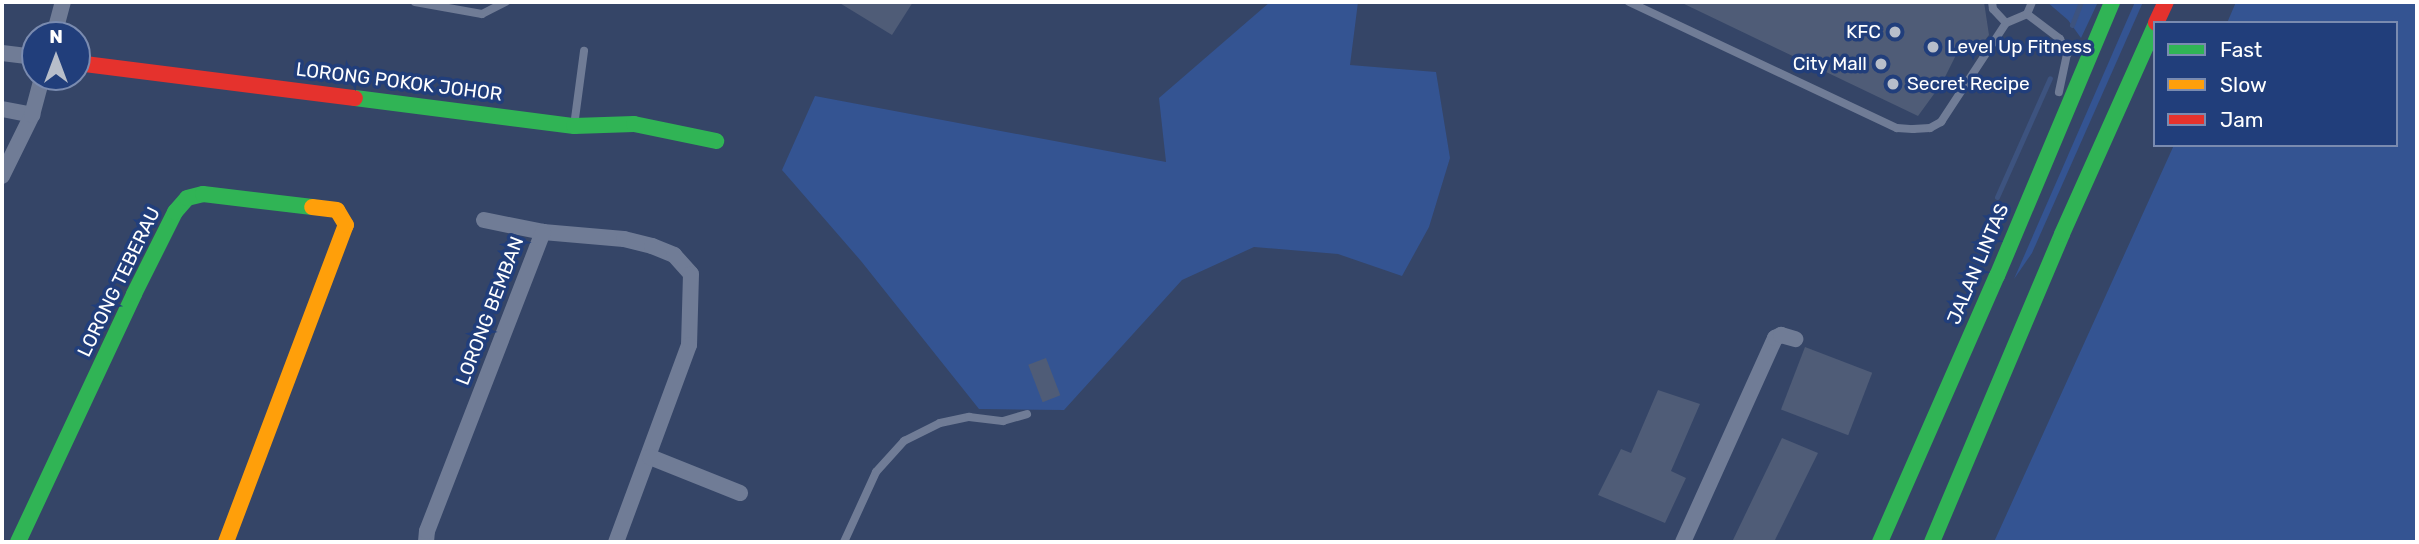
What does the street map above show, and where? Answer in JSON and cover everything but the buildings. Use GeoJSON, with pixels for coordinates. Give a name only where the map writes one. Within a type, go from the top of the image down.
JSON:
{"type":"FeatureCollection","features":[{"type":"Feature","properties":{"kind":"main road","name":"JALAN LINTAS"},"geometry":{"type":"LineString","coordinates":[[1880,542],[2007,287],[2054,133],[2112,2]]}},
{"type":"Feature","properties":{"kind":"main road"},"geometry":{"type":"LineString","coordinates":[[2158,21],[2166,2]]}},
{"type":"Feature","properties":{"kind":"main road"},"geometry":{"type":"LineString","coordinates":[[1932,542],[2062,234],[2153,32]]}},
{"type":"Feature","properties":{"kind":"main road","name":"LORONG POKOK JOHOR"},"geometry":{"type":"LineString","coordinates":[[91,64],[574,126],[634,124],[716,141]]}},
{"type":"Feature","properties":{"kind":"main road","name":"LORONG TEBERAU"},"geometry":{"type":"LineString","coordinates":[[18,542],[146,271],[175,212],[187,198],[203,194],[337,209],[346,225],[338,251],[226,542]]}},
{"type":"Feature","properties":{"kind":"main road"},"geometry":{"type":"LineString","coordinates":[[2007,287],[2029,289],[2062,234]]}},
{"type":"Feature","properties":{"kind":"street"},"geometry":{"type":"LineString","coordinates":[[58,21],[63,2]]}},
{"type":"Feature","properties":{"kind":"street"},"geometry":{"type":"LineString","coordinates":[[2,53],[21,55]]}},
{"type":"Feature","properties":{"kind":"street"},"geometry":{"type":"LineString","coordinates":[[2,176],[32,115],[38,91]]}},
{"type":"Feature","properties":{"kind":"street"},"geometry":{"type":"LineString","coordinates":[[2,108],[32,115]]}},
{"type":"Feature","properties":{"kind":"street"},"geometry":{"type":"LineString","coordinates":[[484,220],[543,232]]}},
{"type":"Feature","properties":{"kind":"street","name":"LORONG BEMBAN"},"geometry":{"type":"LineString","coordinates":[[426,542],[432,518],[543,232],[624,239],[652,246],[674,255],[691,274],[689,345],[650,457],[616,542]]}},
{"type":"Feature","properties":{"kind":"street"},"geometry":{"type":"LineString","coordinates":[[1683,542],[1775,338],[1781,335],[1795,339]]}},
{"type":"Feature","properties":{"kind":"street"},"geometry":{"type":"LineString","coordinates":[[650,457],[740,493]]}},
{"type":"Feature","properties":{"kind":"lane"},"geometry":{"type":"LineString","coordinates":[[415,2],[482,14],[506,2]]}},
{"type":"Feature","properties":{"kind":"lane"},"geometry":{"type":"LineString","coordinates":[[1629,2],[1897,128],[1913,130],[1930,128],[1941,122],[2006,23],[2027,15],[2032,2]]}},
{"type":"Feature","properties":{"kind":"lane"},"geometry":{"type":"LineString","coordinates":[[1992,2],[1993,9],[2006,23]]}},
{"type":"Feature","properties":{"kind":"lane"},"geometry":{"type":"LineString","coordinates":[[2027,15],[2060,38],[2067,54],[2054,133]]}},
{"type":"Feature","properties":{"kind":"lane"},"geometry":{"type":"LineString","coordinates":[[574,126],[584,51]]}},
{"type":"Feature","properties":{"kind":"lane"},"geometry":{"type":"LineString","coordinates":[[844,542],[876,472],[904,442],[940,423],[969,417],[1003,421],[1027,414]]}},
{"type":"Feature","properties":{"kind":"shaded area"},"geometry":{"type":"Polygon","coordinates":[[[1270,2],[1358,2],[1350,65],[1436,72],[1450,158],[1429,227],[1402,276],[1338,254],[1254,247],[1182,280],[1064,410],[979,409],[861,261],[782,170],[815,96],[1166,162],[1159,98],[1270,2]]]}},
{"type":"Feature","properties":{"kind":"shaded area"},"geometry":{"type":"Polygon","coordinates":[[[2047,2],[2098,2],[2081,38],[2068,20],[2047,2]]]}},
{"type":"Feature","properties":{"kind":"shaded area"},"geometry":{"type":"Polygon","coordinates":[[[2135,2],[2143,2],[2032,253],[2014,279],[2135,2]]]}},
{"type":"Feature","properties":{"kind":"shaded area"},"geometry":{"type":"Polygon","coordinates":[[[2236,2],[2417,2],[2417,542],[1994,542],[2173,147],[2398,147],[2398,21],[2228,21],[2236,2]]]}},
{"type":"Feature","properties":{"kind":"waterway"},"geometry":{"type":"LineString","coordinates":[[2072,25],[2081,2]]}},
{"type":"Feature","properties":{"kind":"waterway"},"geometry":{"type":"LineString","coordinates":[[1997,197],[2050,78]]}},
{"type":"Feature","properties":{"kind":"traffic: fast"},"geometry":{"type":"LineString","coordinates":[[1880,542],[1997,276],[2112,2]]}},
{"type":"Feature","properties":{"kind":"traffic: fast"},"geometry":{"type":"LineString","coordinates":[[1932,542],[2062,234],[2153,30]]}},
{"type":"Feature","properties":{"kind":"traffic: fast"},"geometry":{"type":"LineString","coordinates":[[355,98],[574,126],[634,124],[716,141]]}},
{"type":"Feature","properties":{"kind":"traffic: fast"},"geometry":{"type":"LineString","coordinates":[[18,542],[134,294],[175,212],[187,198],[203,194],[312,207]]}},
{"type":"Feature","properties":{"kind":"traffic: slow"},"geometry":{"type":"LineString","coordinates":[[226,542],[346,225],[337,210],[312,207]]}},
{"type":"Feature","properties":{"kind":"traffic: jam"},"geometry":{"type":"LineString","coordinates":[[2157,21],[2166,2]]}},
{"type":"Feature","properties":{"kind":"traffic: jam"},"geometry":{"type":"LineString","coordinates":[[91,65],[355,98]]}},
{"type":"Feature","properties":{"kind":"place","name":"KFC"},"geometry":{"type":"Point","coordinates":[1895,32]}},
{"type":"Feature","properties":{"kind":"place","name":"Level Up Fitness"},"geometry":{"type":"Point","coordinates":[1933,47]}},
{"type":"Feature","properties":{"kind":"place","name":"City Mall"},"geometry":{"type":"Point","coordinates":[1881,64]}},
{"type":"Feature","properties":{"kind":"place","name":"Secret Recipe"},"geometry":{"type":"Point","coordinates":[1893,84]}}]}
